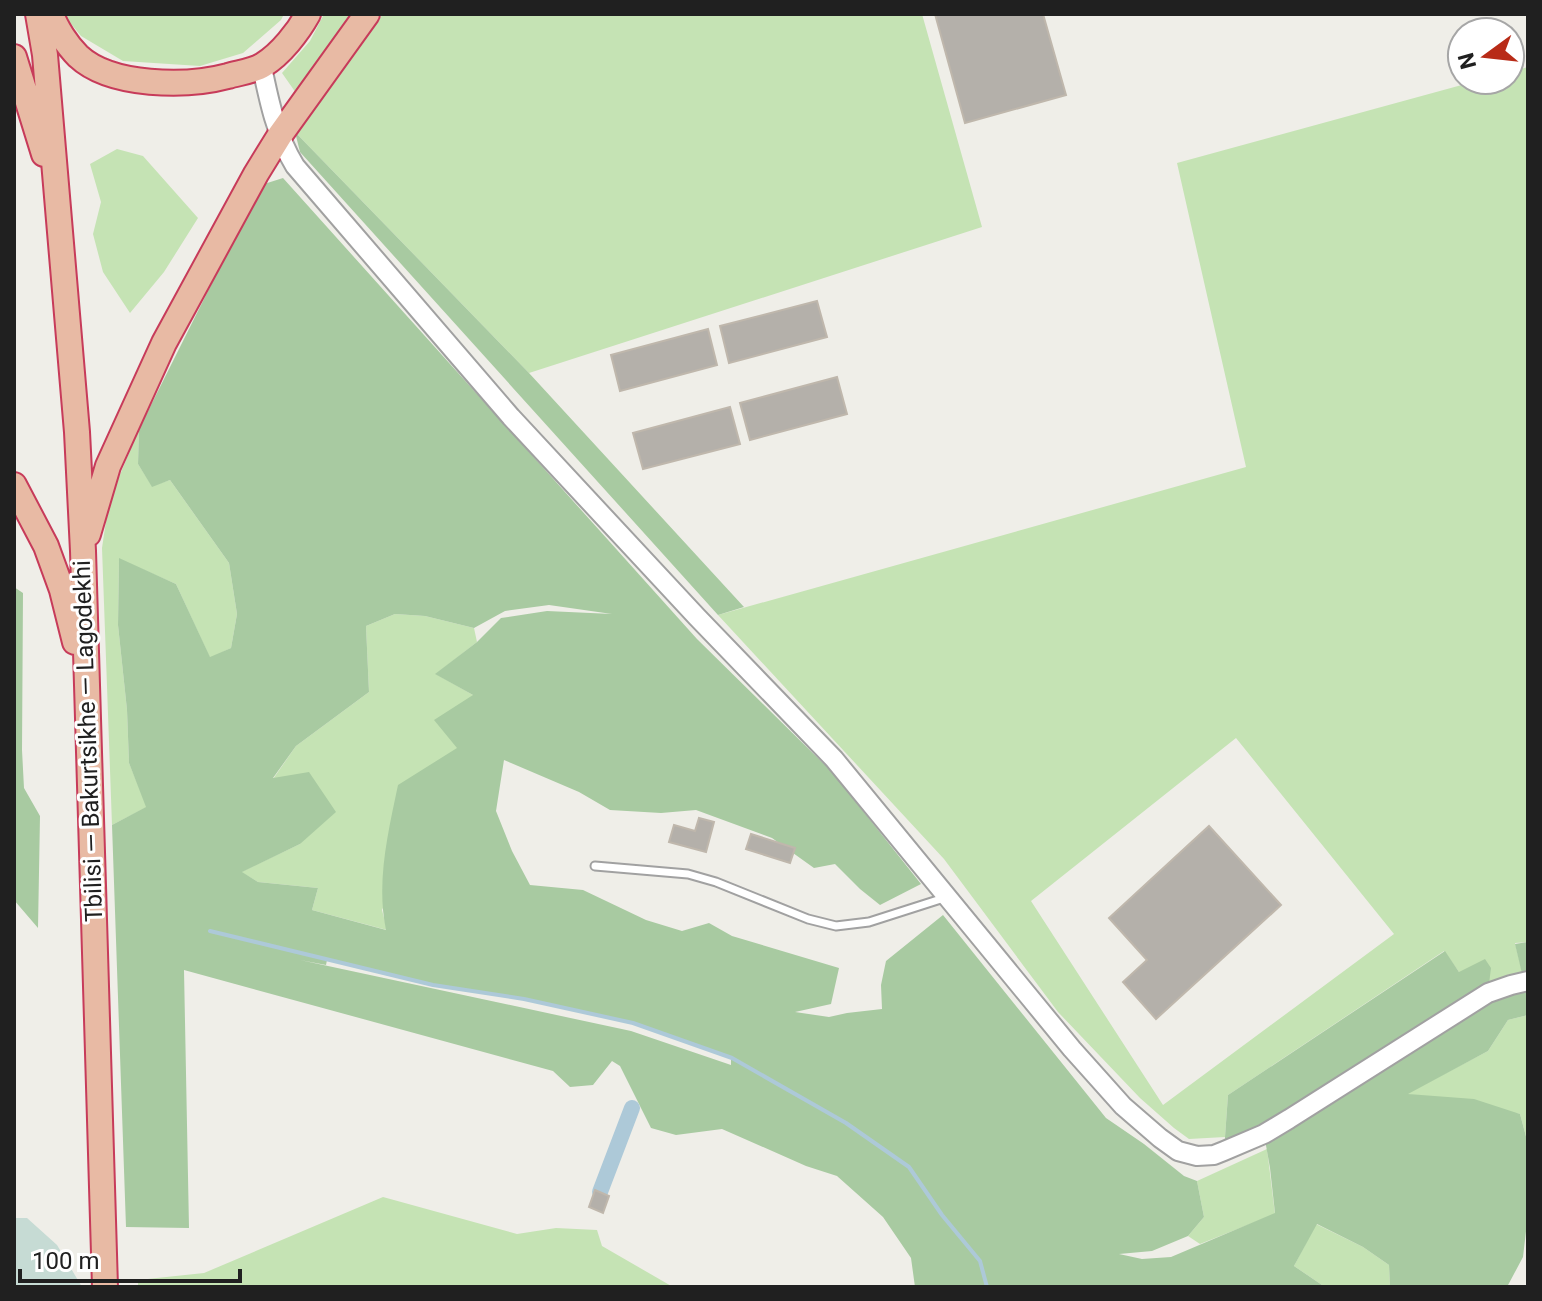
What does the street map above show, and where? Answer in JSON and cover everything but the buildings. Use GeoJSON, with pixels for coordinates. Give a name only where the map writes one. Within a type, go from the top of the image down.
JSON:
{"type":"FeatureCollection","features":[{"type":"Feature","properties":{"kind":"highway","name":"Tbilisi — Bakurtsikhe — Lagodekhi"},"geometry":{"type":"LineString","coordinates":[[38,14],[45,55],[77,432],[105,1287]]}},
{"type":"Feature","properties":{"kind":"highway"},"geometry":{"type":"LineString","coordinates":[[51,14],[78,56],[98,68],[134,80],[184,83],[262,67],[298,31],[308,14]]}},
{"type":"Feature","properties":{"kind":"highway"},"geometry":{"type":"LineString","coordinates":[[83,551],[108,466],[164,343],[280,135],[367,14]]}},
{"type":"Feature","properties":{"kind":"highway","name":"Tbilisi — Bakurtsikhe — Lagodekhi"},"geometry":{"type":"LineString","coordinates":[[14,57],[56,195]]}},
{"type":"Feature","properties":{"kind":"highway"},"geometry":{"type":"LineString","coordinates":[[14,485],[46,546],[62,590],[86,684]]}},
{"type":"Feature","properties":{"kind":"street"},"geometry":{"type":"LineString","coordinates":[[262,67],[280,135],[295,166],[511,417],[686,606],[834,759],[1072,1049],[1123,1106],[1178,1151],[1197,1156],[1214,1155],[1264,1134],[1488,993],[1528,981]]}},
{"type":"Feature","properties":{"kind":"street"},"geometry":{"type":"LineString","coordinates":[[256,174],[273,165],[295,166]]}},
{"type":"Feature","properties":{"kind":"lane"},"geometry":{"type":"LineString","coordinates":[[595,866],[688,874],[808,919],[836,926],[869,922],[946,897]]}},
{"type":"Feature","properties":{"kind":"green space"},"geometry":{"type":"Polygon","coordinates":[[[63,14],[284,14],[243,53],[200,66],[123,61],[81,36],[63,14]]]}},
{"type":"Feature","properties":{"kind":"green space"},"geometry":{"type":"Polygon","coordinates":[[[324,14],[358,14],[296,93],[282,73],[310,41],[324,14]]]}},
{"type":"Feature","properties":{"kind":"green space"},"geometry":{"type":"Polygon","coordinates":[[[383,14],[922,14],[982,227],[529,373],[295,132],[383,14]]]}},
{"type":"Feature","properties":{"kind":"green space"},"geometry":{"type":"Polygon","coordinates":[[[1528,67],[1528,942],[1515,943],[1523,975],[1489,984],[1459,972],[1444,951],[1228,1095],[1225,1137],[1189,1139],[1140,1098],[1058,1012],[944,859],[718,615],[1246,467],[1177,163],[1446,89],[1446,96],[1526,96],[1528,67]],[[1236,738],[1031,901],[1163,1105],[1394,934],[1236,738]]]}},
{"type":"Feature","properties":{"kind":"green space"},"geometry":{"type":"Polygon","coordinates":[[[295,132],[529,373],[744,607],[718,615],[300,152],[295,132]]]}},
{"type":"Feature","properties":{"kind":"green space"},"geometry":{"type":"Polygon","coordinates":[[[117,149],[143,156],[198,218],[164,272],[130,313],[103,272],[93,234],[101,202],[90,164],[117,149]]]}},
{"type":"Feature","properties":{"kind":"green space"},"geometry":{"type":"Polygon","coordinates":[[[283,178],[697,639],[832,772],[921,884],[880,905],[835,864],[814,868],[772,838],[696,810],[661,813],[610,810],[579,792],[504,760],[496,811],[530,885],[583,890],[646,920],[682,931],[709,923],[732,936],[839,968],[831,1004],[795,1012],[829,1017],[882,1009],[881,985],[886,961],[943,915],[1106,1118],[1184,1176],[1197,1181],[1204,1217],[1188,1236],[1152,1251],[1119,1254],[1142,1259],[1171,1257],[1275,1213],[1264,1134],[1224,1151],[1228,1095],[1445,951],[1459,972],[1485,959],[1491,968],[1488,992],[1524,982],[1515,944],[1528,942],[1528,1015],[1508,1020],[1488,1051],[1408,1094],[1474,1099],[1520,1114],[1528,1144],[1528,1214],[1523,1257],[1507,1287],[1390,1287],[1389,1265],[1363,1247],[1317,1224],[1294,1266],[1325,1287],[915,1287],[911,1258],[883,1217],[837,1176],[806,1166],[722,1129],[676,1135],[651,1128],[620,1066],[612,1061],[593,1085],[570,1087],[553,1071],[184,970],[189,1228],[126,1227],[112,825],[146,807],[129,763],[118,625],[119,558],[176,584],[210,657],[231,648],[237,614],[229,563],[170,480],[152,487],[138,464],[139,429],[261,185],[283,178]],[[549,605],[505,611],[474,628],[425,616],[395,614],[366,626],[369,692],[296,746],[273,778],[309,772],[336,812],[300,844],[242,872],[258,882],[318,888],[312,910],[386,930],[383,876],[398,785],[457,748],[434,720],[473,695],[435,674],[477,642],[501,618],[547,611],[612,614],[549,605]],[[300,960],[631,1031],[731,1065],[731,1058],[633,1023],[524,999],[433,985],[327,960],[326,965],[300,960]]]}},
{"type":"Feature","properties":{"kind":"green space"},"geometry":{"type":"Polygon","coordinates":[[[139,429],[138,464],[152,486],[170,480],[229,563],[237,614],[231,648],[210,658],[176,584],[119,559],[118,625],[129,763],[147,807],[112,825],[102,548],[109,501],[139,429]]]}},
{"type":"Feature","properties":{"kind":"green space"},"geometry":{"type":"Polygon","coordinates":[[[14,587],[23,593],[24,788],[40,816],[38,928],[14,900],[14,587]]]}},
{"type":"Feature","properties":{"kind":"green space"},"geometry":{"type":"Polygon","coordinates":[[[395,614],[425,616],[474,628],[477,642],[436,674],[473,695],[458,748],[382,910],[387,930],[312,910],[318,888],[258,882],[241,872],[300,844],[320,790],[309,773],[273,779],[296,746],[369,692],[366,626],[395,614]]]}},
{"type":"Feature","properties":{"kind":"green space"},"geometry":{"type":"Polygon","coordinates":[[[1528,1015],[1528,1144],[1520,1114],[1406,1094],[1488,1051],[1508,1020],[1528,1015]]]}},
{"type":"Feature","properties":{"kind":"green space"},"geometry":{"type":"Polygon","coordinates":[[[1267,1149],[1275,1214],[1200,1244],[1188,1236],[1204,1217],[1197,1181],[1267,1149]]]}},
{"type":"Feature","properties":{"kind":"green space"},"geometry":{"type":"Polygon","coordinates":[[[383,1197],[517,1234],[556,1228],[597,1230],[602,1246],[673,1287],[138,1287],[138,1280],[204,1273],[383,1197]]]}},
{"type":"Feature","properties":{"kind":"green space"},"geometry":{"type":"Polygon","coordinates":[[[1316,1224],[1363,1247],[1389,1265],[1390,1287],[1325,1287],[1294,1266],[1316,1224]]]}},
{"type":"Feature","properties":{"kind":"shaded area"},"geometry":{"type":"Polygon","coordinates":[[[14,1218],[27,1218],[57,1245],[82,1287],[14,1287],[14,1218]]]}},
{"type":"Feature","properties":{"kind":"waterway"},"geometry":{"type":"LineString","coordinates":[[210,931],[433,985],[524,999],[633,1023],[732,1058],[846,1123],[909,1167],[942,1215],[980,1261],[987,1287]]}},
{"type":"Feature","properties":{"kind":"waterway"},"geometry":{"type":"LineString","coordinates":[[600,1192],[632,1108]]}}]}
